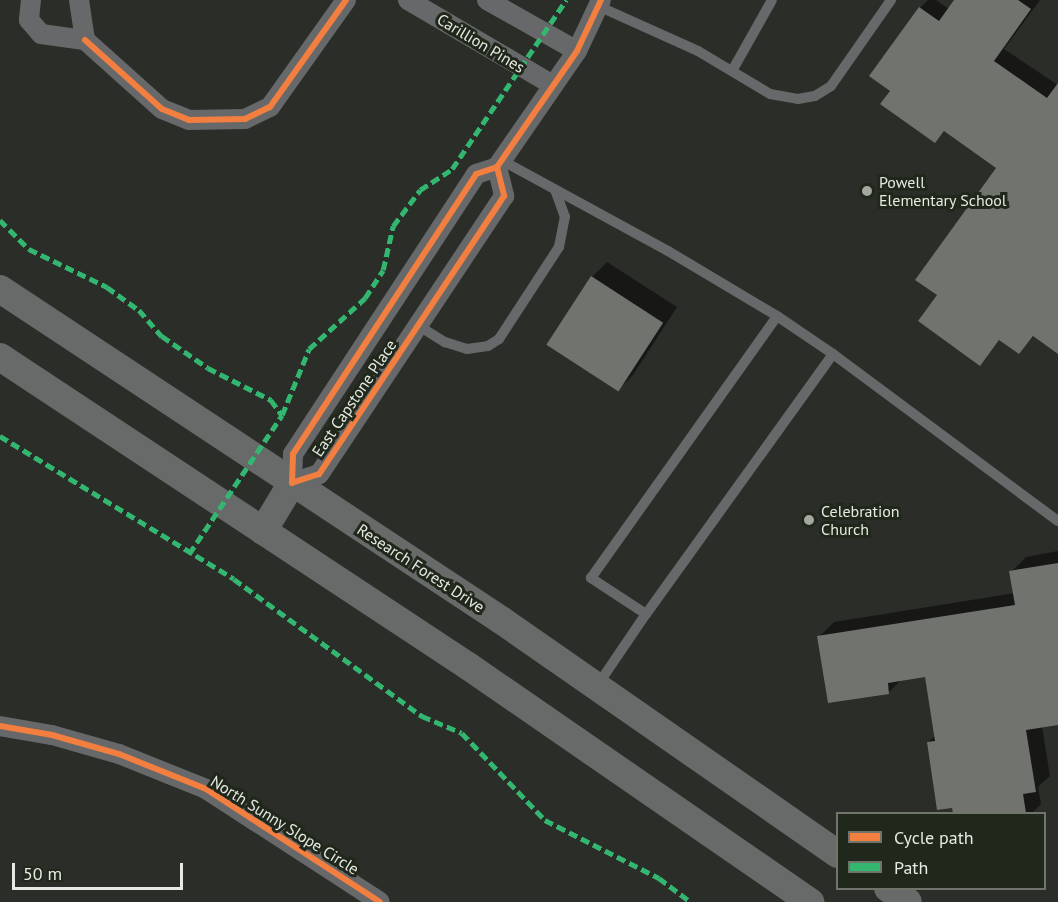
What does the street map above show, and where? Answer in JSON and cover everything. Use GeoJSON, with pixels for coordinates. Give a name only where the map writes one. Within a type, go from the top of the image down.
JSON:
{"type":"FeatureCollection","features":[{"type":"Feature","properties":{"kind":"main road","name":"Research Forest Drive"},"geometry":{"type":"LineString","coordinates":[[0,289],[596,687],[836,853]]}},
{"type":"Feature","properties":{"kind":"main road"},"geometry":{"type":"LineString","coordinates":[[0,357],[468,666],[810,902]]}},
{"type":"Feature","properties":{"kind":"main road"},"geometry":{"type":"LineString","coordinates":[[263,531],[292,483]]}},
{"type":"Feature","properties":{"kind":"main road"},"geometry":{"type":"LineString","coordinates":[[891,890],[908,902]]}},
{"type":"Feature","properties":{"kind":"street"},"geometry":{"type":"LineString","coordinates":[[30,0],[29,20],[41,34],[85,40],[162,109],[189,120],[245,119],[270,107],[346,0]]}},
{"type":"Feature","properties":{"kind":"street"},"geometry":{"type":"LineString","coordinates":[[79,0],[85,40]]}},
{"type":"Feature","properties":{"kind":"street","name":"Carillion Pines"},"geometry":{"type":"LineString","coordinates":[[408,0],[553,85]]}},
{"type":"Feature","properties":{"kind":"street"},"geometry":{"type":"LineString","coordinates":[[487,0],[577,51]]}},
{"type":"Feature","properties":{"kind":"street","name":"East Capstone Place"},"geometry":{"type":"LineString","coordinates":[[499,163],[504,196],[319,474],[292,483],[293,454],[476,174],[499,163],[577,51],[600,3]]}},
{"type":"Feature","properties":{"kind":"street","name":"North Sunny Slope Circle"},"geometry":{"type":"LineString","coordinates":[[0,726],[52,735],[118,754],[206,789],[381,902]]}},
{"type":"Feature","properties":{"kind":"lane"},"geometry":{"type":"LineString","coordinates":[[732,71],[772,0]]}},
{"type":"Feature","properties":{"kind":"lane"},"geometry":{"type":"LineString","coordinates":[[600,3],[698,51],[770,94],[798,99],[815,96],[831,86],[891,0]]}},
{"type":"Feature","properties":{"kind":"lane"},"geometry":{"type":"LineString","coordinates":[[499,163],[555,190],[668,251],[777,316],[833,354],[1058,521]]}},
{"type":"Feature","properties":{"kind":"lane"},"geometry":{"type":"LineString","coordinates":[[419,326],[446,342],[467,349],[488,346],[498,339],[559,247],[565,217],[555,190]]}},
{"type":"Feature","properties":{"kind":"lane"},"geometry":{"type":"LineString","coordinates":[[646,614],[591,578],[777,316]]}},
{"type":"Feature","properties":{"kind":"lane"},"geometry":{"type":"LineString","coordinates":[[596,687],[833,354]]}},
{"type":"Feature","properties":{"kind":"building"},"geometry":{"type":"Polygon","coordinates":[[[954,0],[1018,0],[1031,9],[994,61],[1047,98],[1058,83],[1058,354],[1033,336],[1019,354],[999,340],[980,366],[918,321],[937,295],[915,280],[996,168],[944,131],[935,143],[880,104],[890,91],[869,76],[919,7],[939,21],[954,0]]]}},
{"type":"Feature","properties":{"kind":"building"},"geometry":{"type":"Polygon","coordinates":[[[591,276],[663,323],[618,392],[546,345],[591,276]]]}},
{"type":"Feature","properties":{"kind":"building"},"geometry":{"type":"Polygon","coordinates":[[[1058,563],[1058,725],[1026,730],[1036,792],[1023,794],[1026,812],[953,812],[952,808],[937,810],[927,742],[935,741],[925,677],[888,683],[889,694],[828,703],[817,636],[1015,605],[1009,571],[1058,563]]]}},
{"type":"Feature","properties":{"kind":"marked path"},"geometry":{"type":"LineString","coordinates":[[189,554],[282,415],[309,349],[365,298],[383,270],[393,226],[420,190],[452,169],[566,0]]}},
{"type":"Feature","properties":{"kind":"marked path"},"geometry":{"type":"LineString","coordinates":[[0,220],[29,249],[107,287],[139,310],[162,336],[208,368],[271,400],[282,415]]}},
{"type":"Feature","properties":{"kind":"marked path"},"geometry":{"type":"LineString","coordinates":[[0,436],[234,579],[422,716],[462,733],[545,820],[659,878],[691,902]]}},
{"type":"Feature","properties":{"kind":"cycle path"},"geometry":{"type":"LineString","coordinates":[[85,40],[162,109],[189,120],[245,119],[270,107],[346,0]]}},
{"type":"Feature","properties":{"kind":"cycle path"},"geometry":{"type":"LineString","coordinates":[[497,167],[504,196],[319,474],[292,483],[293,454],[476,174],[497,167],[577,51],[601,0]]}},
{"type":"Feature","properties":{"kind":"cycle path"},"geometry":{"type":"LineString","coordinates":[[0,726],[52,735],[119,754],[206,789],[380,902]]}},
{"type":"Feature","properties":{"kind":"place","name":"Powell Elementary School"},"geometry":{"type":"Point","coordinates":[867,191]}},
{"type":"Feature","properties":{"kind":"place","name":"Celebration Church"},"geometry":{"type":"Point","coordinates":[809,520]}}]}
